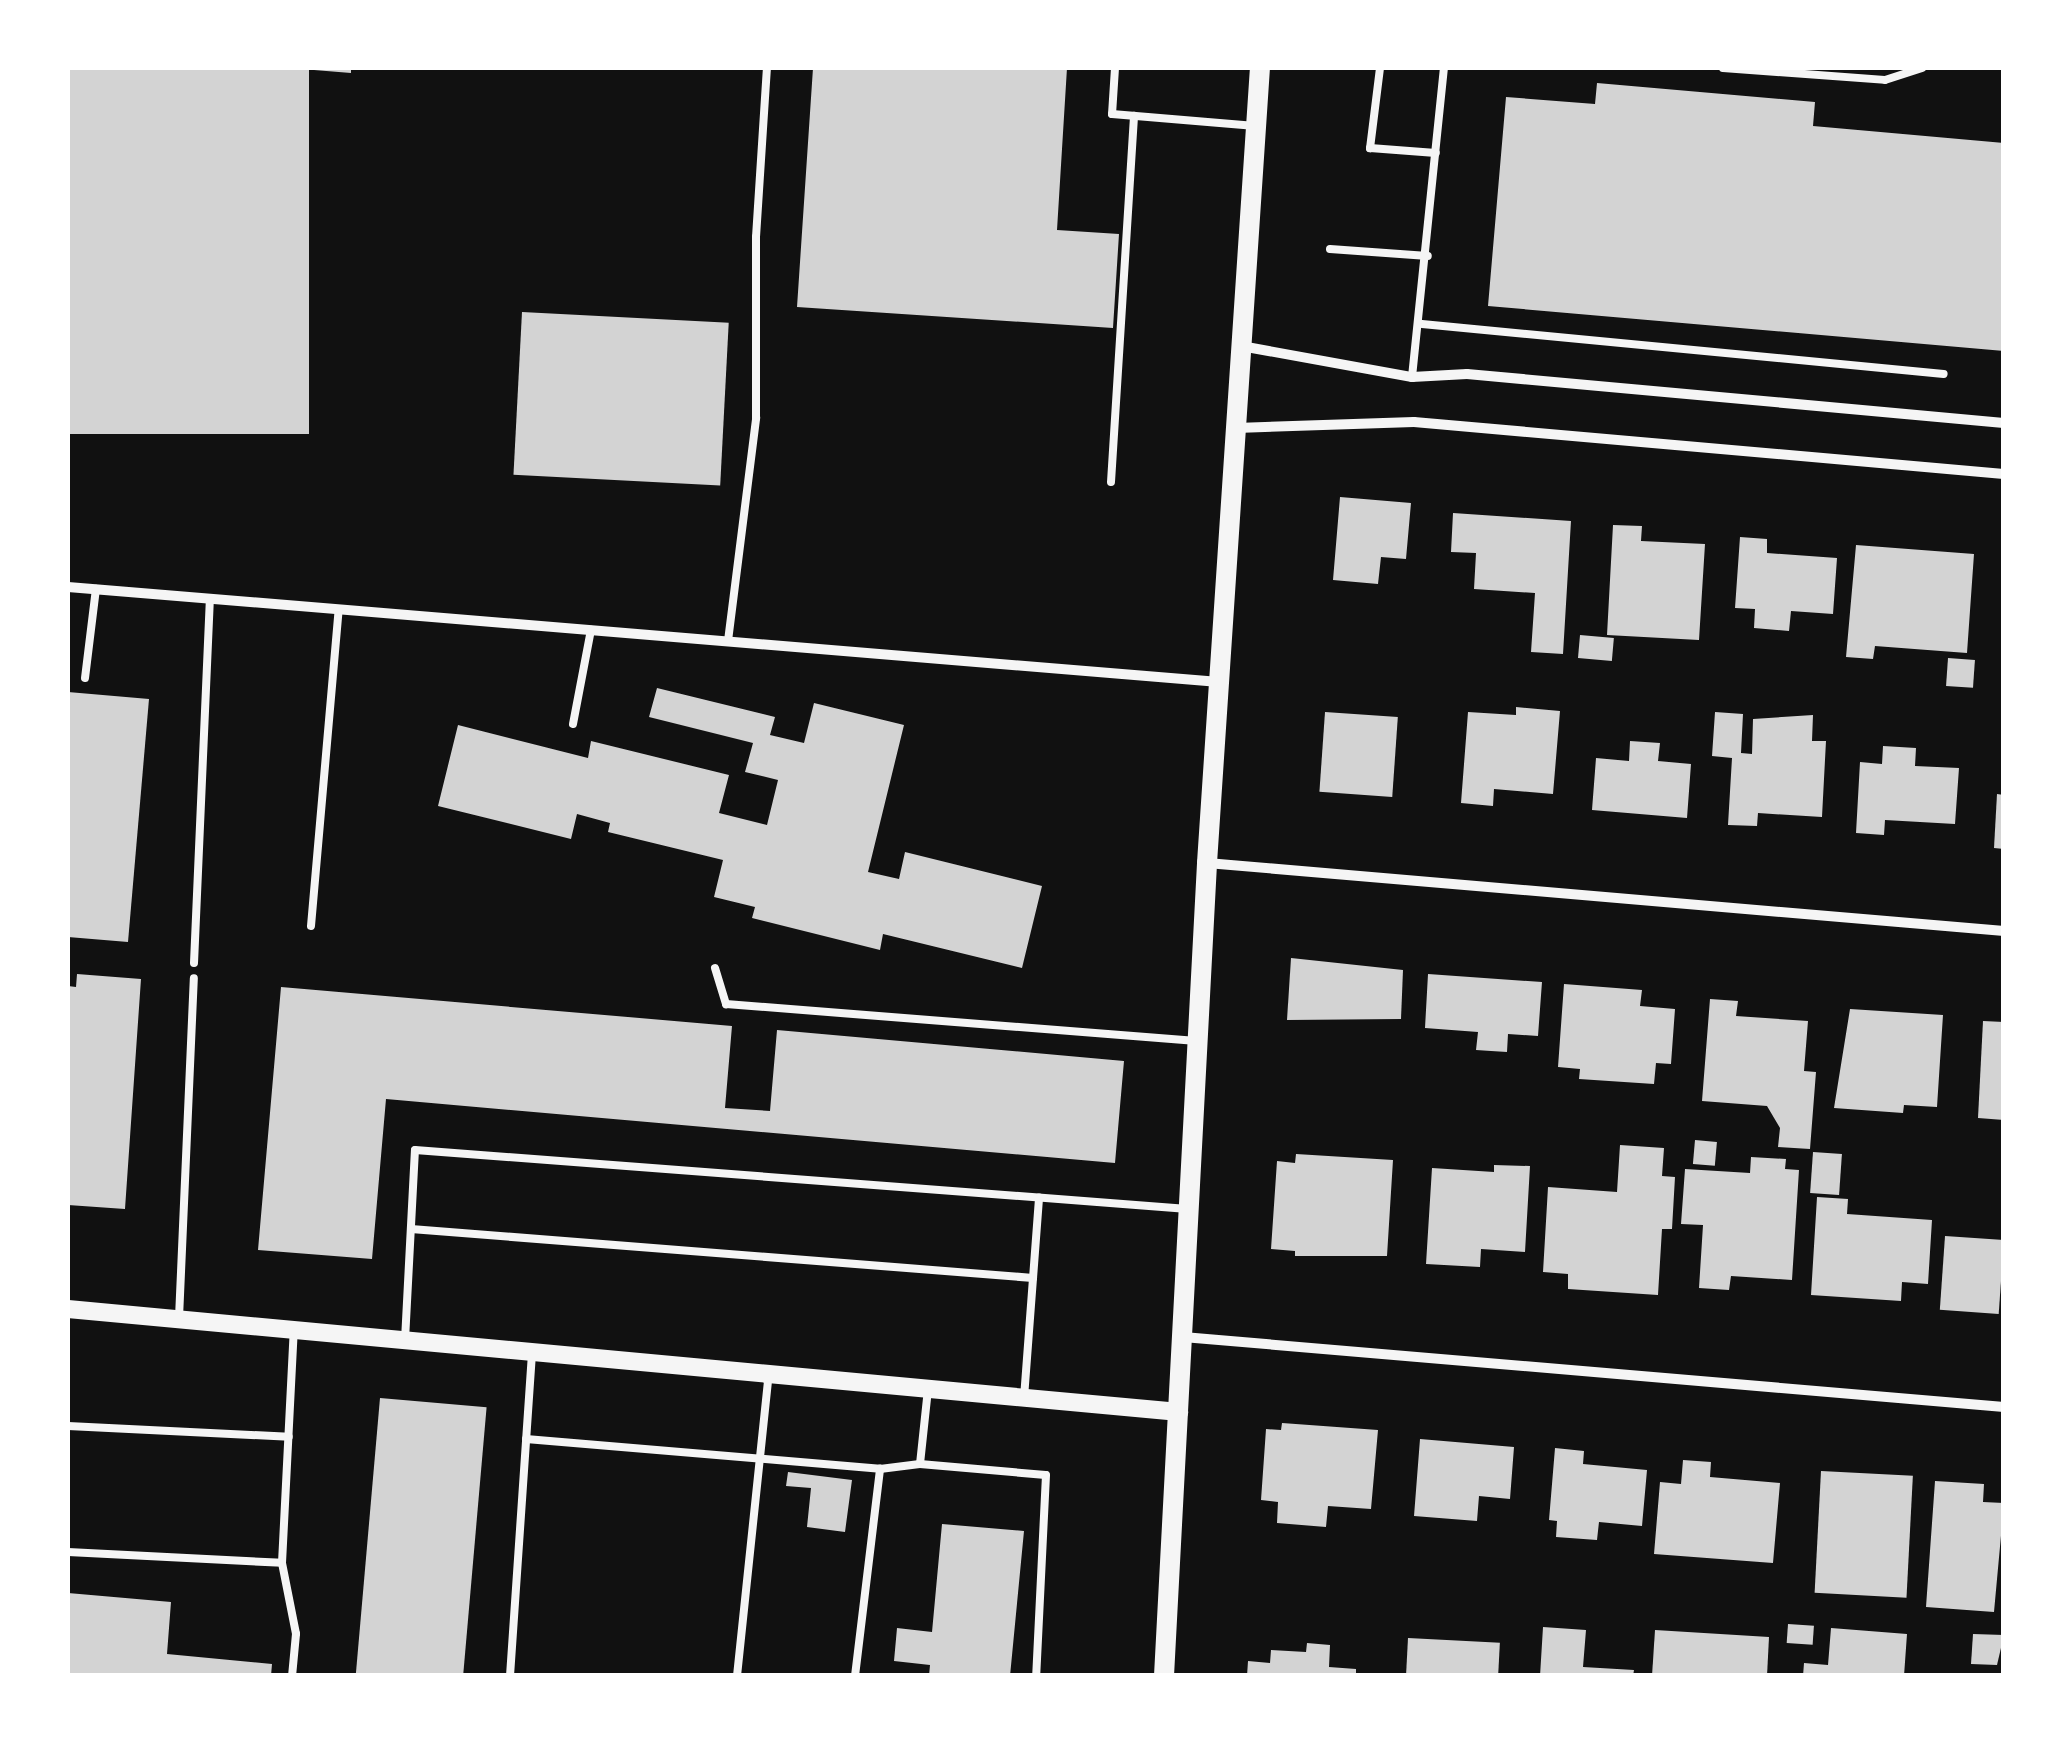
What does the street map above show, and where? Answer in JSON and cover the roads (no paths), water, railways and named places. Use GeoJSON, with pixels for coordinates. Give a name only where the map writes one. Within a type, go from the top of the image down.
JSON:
{"type":"FeatureCollection","features":[{"type":"Feature","properties":{"kind":"main road"},"geometry":{"type":"LineString","coordinates":[[1164,1676],[1207,863],[1260,68]]}},
{"type":"Feature","properties":{"kind":"street"},"geometry":{"type":"LineString","coordinates":[[1241,346],[1412,376],[1467,374],[2004,422]]}},
{"type":"Feature","properties":{"kind":"street"},"geometry":{"type":"LineString","coordinates":[[1235,428],[1414,422],[2004,474]]}},
{"type":"Feature","properties":{"kind":"street"},"geometry":{"type":"LineString","coordinates":[[68,586],[1219,682]]}},
{"type":"Feature","properties":{"kind":"street"},"geometry":{"type":"LineString","coordinates":[[1207,863],[2004,931]]}},
{"type":"Feature","properties":{"kind":"street"},"geometry":{"type":"LineString","coordinates":[[68,1310],[1179,1412]]}},
{"type":"Feature","properties":{"kind":"street"},"geometry":{"type":"LineString","coordinates":[[1184,1337],[2004,1406]]}},
{"type":"Feature","properties":{"kind":"lane"},"geometry":{"type":"LineString","coordinates":[[728,641],[756,418],[756,237],[767,68]]}},
{"type":"Feature","properties":{"kind":"lane"},"geometry":{"type":"LineString","coordinates":[[1115,68],[1112,114],[1256,126]]}},
{"type":"Feature","properties":{"kind":"lane"},"geometry":{"type":"LineString","coordinates":[[1380,68],[1370,148],[1436,153]]}},
{"type":"Feature","properties":{"kind":"lane"},"geometry":{"type":"LineString","coordinates":[[1412,376],[1422,324],[1444,68]]}},
{"type":"Feature","properties":{"kind":"lane"},"geometry":{"type":"LineString","coordinates":[[1723,68],[1885,80],[1922,68]]}},
{"type":"Feature","properties":{"kind":"lane"},"geometry":{"type":"LineString","coordinates":[[1111,482],[1134,116]]}},
{"type":"Feature","properties":{"kind":"lane"},"geometry":{"type":"LineString","coordinates":[[1330,249],[1428,256]]}},
{"type":"Feature","properties":{"kind":"lane"},"geometry":{"type":"LineString","coordinates":[[1422,324],[1944,374]]}},
{"type":"Feature","properties":{"kind":"lane"},"geometry":{"type":"LineString","coordinates":[[85,678],[96,589]]}},
{"type":"Feature","properties":{"kind":"lane"},"geometry":{"type":"LineString","coordinates":[[194,963],[210,599]]}},
{"type":"Feature","properties":{"kind":"lane"},"geometry":{"type":"LineString","coordinates":[[310,926],[339,609]]}},
{"type":"Feature","properties":{"kind":"lane"},"geometry":{"type":"LineString","coordinates":[[573,724],[591,630]]}},
{"type":"Feature","properties":{"kind":"lane"},"geometry":{"type":"LineString","coordinates":[[715,968],[726,1004],[1198,1042]]}},
{"type":"Feature","properties":{"kind":"lane"},"geometry":{"type":"LineString","coordinates":[[179,1319],[194,978]]}},
{"type":"Feature","properties":{"kind":"lane"},"geometry":{"type":"LineString","coordinates":[[405,1340],[414,1150],[1190,1209]]}},
{"type":"Feature","properties":{"kind":"lane"},"geometry":{"type":"LineString","coordinates":[[1024,1398],[1039,1198]]}},
{"type":"Feature","properties":{"kind":"lane"},"geometry":{"type":"LineString","coordinates":[[410,1229],[1033,1278]]}},
{"type":"Feature","properties":{"kind":"lane"},"geometry":{"type":"LineString","coordinates":[[292,1676],[296,1634],[282,1563],[294,1330]]}},
{"type":"Feature","properties":{"kind":"lane"},"geometry":{"type":"LineString","coordinates":[[510,1676],[532,1352]]}},
{"type":"Feature","properties":{"kind":"lane"},"geometry":{"type":"LineString","coordinates":[[737,1676],[768,1374]]}},
{"type":"Feature","properties":{"kind":"lane"},"geometry":{"type":"LineString","coordinates":[[920,1464],[928,1389]]}},
{"type":"Feature","properties":{"kind":"lane"},"geometry":{"type":"LineString","coordinates":[[68,1426],[289,1438]]}},
{"type":"Feature","properties":{"kind":"lane"},"geometry":{"type":"LineString","coordinates":[[526,1440],[880,1469],[920,1464],[1046,1475],[1036,1676]]}},
{"type":"Feature","properties":{"kind":"lane"},"geometry":{"type":"LineString","coordinates":[[855,1676],[880,1469]]}},
{"type":"Feature","properties":{"kind":"lane"},"geometry":{"type":"LineString","coordinates":[[68,1552],[282,1563]]}}]}
